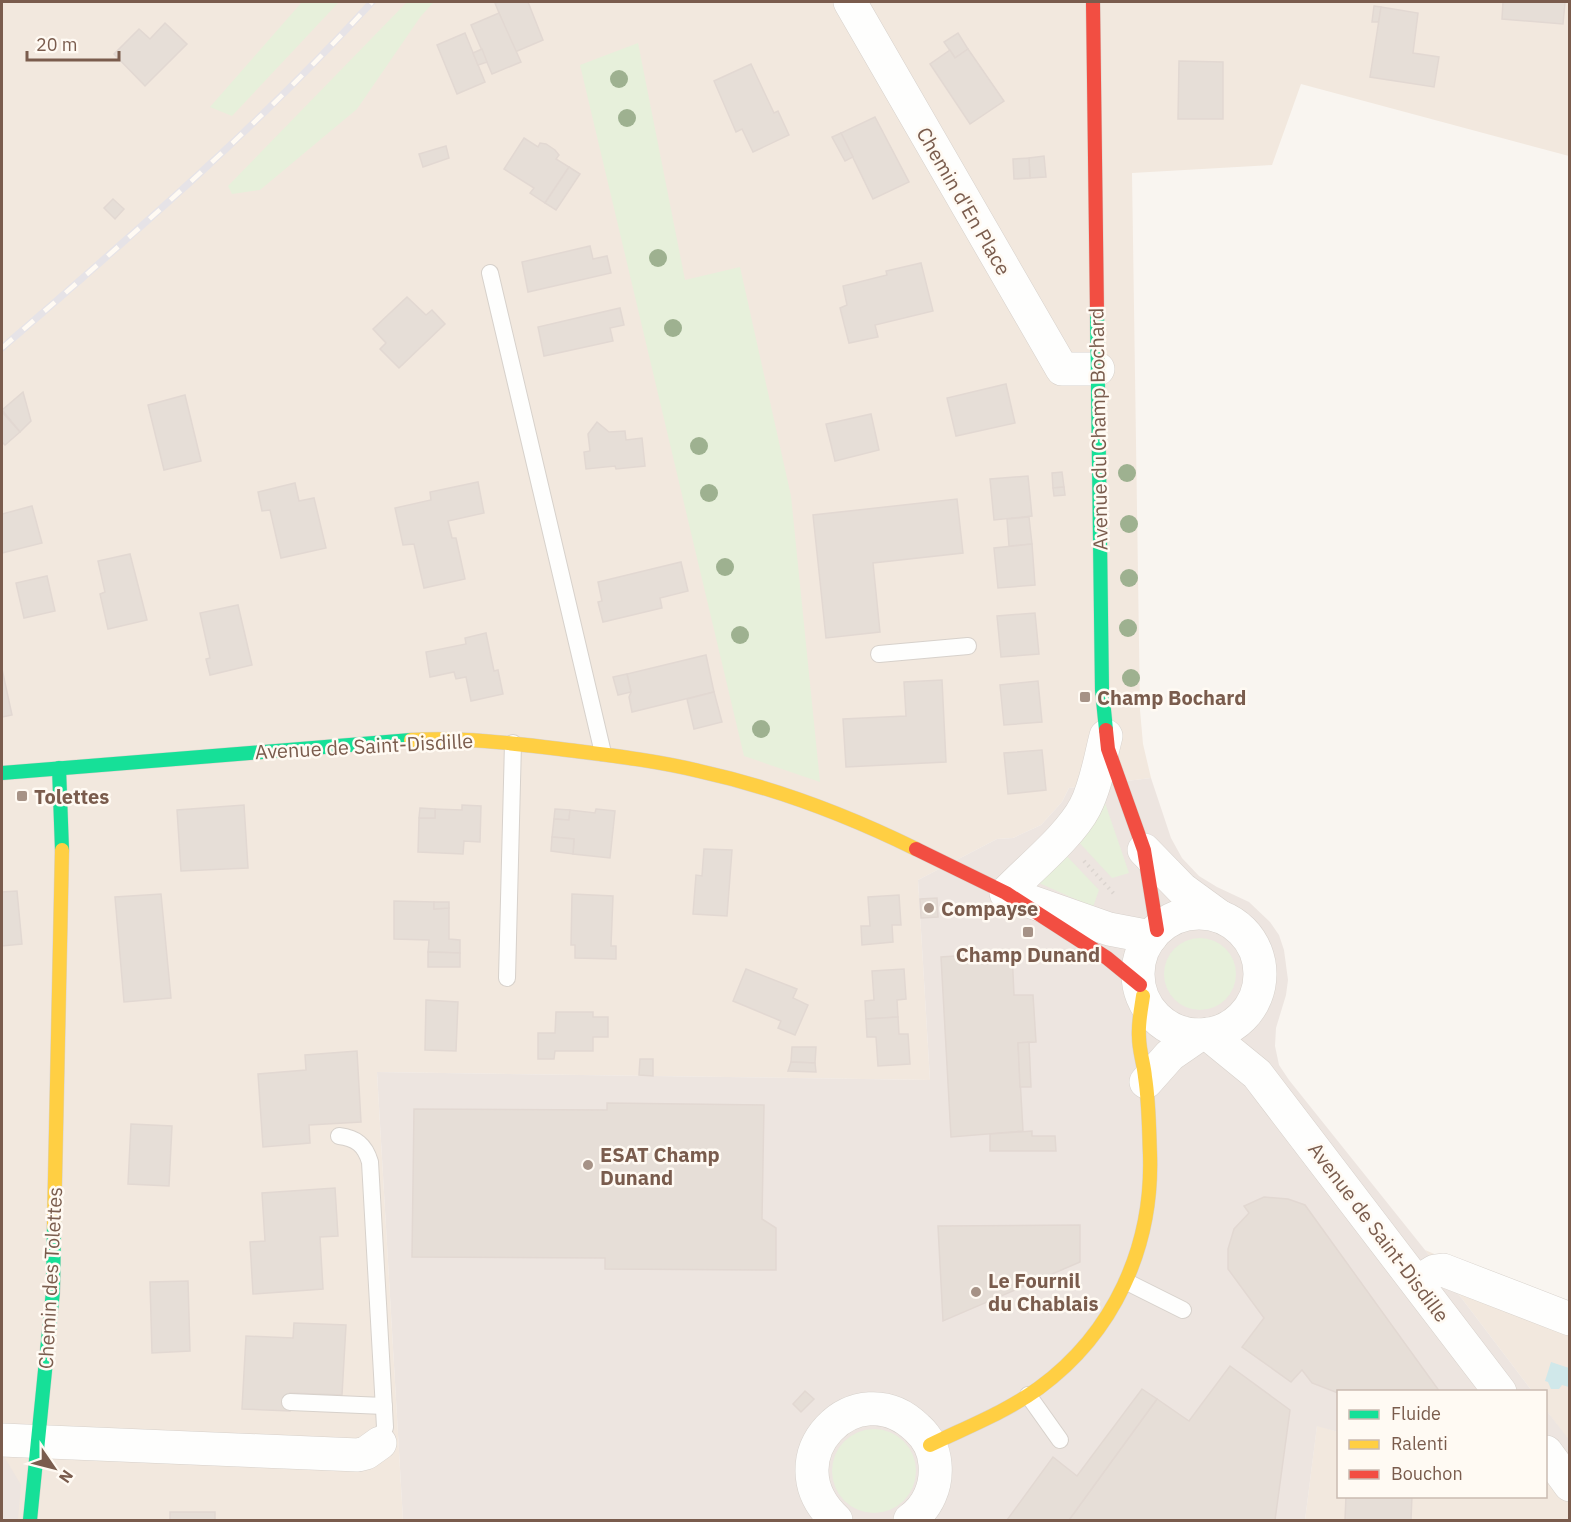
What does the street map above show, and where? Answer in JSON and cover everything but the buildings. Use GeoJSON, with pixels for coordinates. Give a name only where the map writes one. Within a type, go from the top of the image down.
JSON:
{"type":"FeatureCollection","features":[{"type":"Feature","properties":{"kind":"street","name":"Chemin d'En Place"},"geometry":{"type":"LineString","coordinates":[[850,2],[1062,369],[1098,369]]}},
{"type":"Feature","properties":{"kind":"street","name":"Avenue du Champ Bochard"},"geometry":{"type":"LineString","coordinates":[[1093,2],[1101,690],[1108,749],[1144,850],[1154,933]]}},
{"type":"Feature","properties":{"kind":"street"},"geometry":{"type":"LineString","coordinates":[[1106,736],[1091,793],[1084,810],[1062,837],[1006,893],[1109,929],[1154,933]]}},
{"type":"Feature","properties":{"kind":"street","name":"Avenue de Saint-Disdille"},"geometry":{"type":"LineString","coordinates":[[2,773],[382,741],[443,739],[513,743],[603,753],[700,771],[792,798],[906,844],[1006,893],[1107,958],[1141,991]]}},
{"type":"Feature","properties":{"kind":"street","name":"Chemin des Tolettes"},"geometry":{"type":"LineString","coordinates":[[30,1521],[50,1331],[54,1252],[62,831],[58,768]]}},
{"type":"Feature","properties":{"kind":"street","name":"Avenue du Champ Bochard"},"geometry":{"type":"LineString","coordinates":[[1144,850],[1182,889],[1219,916]]}},
{"type":"Feature","properties":{"kind":"street"},"geometry":{"type":"LineString","coordinates":[[930,1445],[1028,1395],[1061,1371],[1081,1352],[1114,1307],[1127,1282],[1138,1256],[1148,1202],[1150,1172],[1146,1082],[1138,1036],[1141,991],[1138,977],[1140,960],[1154,933],[1180,916],[1206,913],[1219,916],[1239,928],[1254,946],[1260,969],[1257,992],[1257,1074]]}},
{"type":"Feature","properties":{"kind":"street"},"geometry":{"type":"LineString","coordinates":[[1141,991],[1154,1014],[1162,1022],[1180,1032],[1204,1034]]}},
{"type":"Feature","properties":{"kind":"street"},"geometry":{"type":"LineString","coordinates":[[1146,1082],[1170,1055],[1204,1034],[1230,1026],[1239,1020],[1253,1002],[1257,992]]}},
{"type":"Feature","properties":{"kind":"street","name":"Avenue de Saint-Disdille"},"geometry":{"type":"LineString","coordinates":[[1204,1034],[1257,1074],[1499,1390]]}},
{"type":"Feature","properties":{"kind":"street"},"geometry":{"type":"LineString","coordinates":[[1418,1282],[1434,1272],[1443,1270],[1569,1319]]}},
{"type":"Feature","properties":{"kind":"street"},"geometry":{"type":"LineString","coordinates":[[836,1521],[825,1510],[818,1498],[812,1470],[814,1456],[819,1441],[828,1429],[853,1412],[868,1409],[898,1414],[911,1421],[930,1445],[935,1460],[936,1475],[933,1490],[926,1504],[910,1521]]}},
{"type":"Feature","properties":{"kind":"street"},"geometry":{"type":"LineString","coordinates":[[2,1440],[358,1455],[366,1454],[380,1443]]}},
{"type":"Feature","properties":{"kind":"street"},"geometry":{"type":"LineString","coordinates":[[1547,1455],[1569,1485]]}},
{"type":"Feature","properties":{"kind":"lane"},"geometry":{"type":"LineString","coordinates":[[490,273],[603,753]]}},
{"type":"Feature","properties":{"kind":"lane"},"geometry":{"type":"LineString","coordinates":[[879,654],[968,646]]}},
{"type":"Feature","properties":{"kind":"lane"},"geometry":{"type":"LineString","coordinates":[[507,978],[513,743]]}},
{"type":"Feature","properties":{"kind":"lane"},"geometry":{"type":"LineString","coordinates":[[339,1136],[360,1143],[367,1152],[369,1162],[385,1427],[380,1443]]}},
{"type":"Feature","properties":{"kind":"lane"},"geometry":{"type":"LineString","coordinates":[[1127,1282],[1183,1310]]}},
{"type":"Feature","properties":{"kind":"lane"},"geometry":{"type":"LineString","coordinates":[[1028,1395],[1060,1440]]}},
{"type":"Feature","properties":{"kind":"lane"},"geometry":{"type":"LineString","coordinates":[[290,1402],[384,1406]]}},
{"type":"Feature","properties":{"kind":"path"},"geometry":{"type":"LineString","coordinates":[[1077,853],[1116,896]]}},
{"type":"Feature","properties":{"kind":"shaded area"},"geometry":{"type":"Polygon","coordinates":[[[2,2],[1569,2],[1569,156],[1301,84],[1272,165],[1132,173],[1140,710],[1143,744],[1151,778],[1069,788],[1062,802],[1041,825],[1013,838],[997,839],[918,880],[930,1080],[377,1072],[403,1520],[18,1520],[2,1453],[2,2]]]}},
{"type":"Feature","properties":{"kind":"shaded area"},"geometry":{"type":"Polygon","coordinates":[[[1151,778],[1171,838],[1182,858],[1199,876],[1249,902],[1270,922],[1279,935],[1284,950],[1288,980],[1276,1028],[1275,1046],[1279,1065],[1425,1250],[1531,1390],[1337,1390],[1337,1432],[1317,1426],[1305,1520],[403,1520],[377,1072],[930,1080],[918,880],[997,839],[1013,838],[1041,825],[1062,802],[1069,788],[1151,778]]]}},
{"type":"Feature","properties":{"kind":"shaded area"},"geometry":{"type":"Polygon","coordinates":[[[1425,1250],[1569,1311],[1569,1441],[1547,1411],[1547,1390],[1531,1390],[1425,1250]]]}},
{"type":"Feature","properties":{"kind":"shaded area"},"geometry":{"type":"Polygon","coordinates":[[[1547,1411],[1570,1441],[1569,1462],[1547,1480],[1547,1411]]]}},
{"type":"Feature","properties":{"kind":"shaded area"},"geometry":{"type":"Polygon","coordinates":[[[1317,1425],[1337,1432],[1337,1498],[1547,1498],[1547,1480],[1569,1462],[1569,1520],[1305,1520],[1317,1425]]]}},
{"type":"Feature","properties":{"kind":"shaded area"},"geometry":{"type":"Polygon","coordinates":[[[2,1453],[21,1485],[18,1520],[2,1520],[2,1453]]]}},
{"type":"Feature","properties":{"kind":"green space"},"geometry":{"type":"Polygon","coordinates":[[[302,2],[339,2],[232,116],[210,107],[302,2]]]}},
{"type":"Feature","properties":{"kind":"green space"},"geometry":{"type":"Polygon","coordinates":[[[407,2],[434,2],[421,16],[357,109],[260,190],[232,194],[228,186],[407,2]]]}},
{"type":"Feature","properties":{"kind":"green space"},"geometry":{"type":"Polygon","coordinates":[[[638,43],[685,280],[740,267],[791,496],[820,782],[744,756],[580,65],[638,43]]]}},
{"type":"Feature","properties":{"kind":"green space"},"geometry":{"type":"Polygon","coordinates":[[[1104,800],[1129,873],[1112,878],[1075,838],[1104,800]]]}},
{"type":"Feature","properties":{"kind":"green space"},"geometry":{"type":"Polygon","coordinates":[[[1062,851],[1099,890],[1093,907],[1039,883],[1062,851]]]}},
{"type":"Feature","properties":{"kind":"green space"},"geometry":{"type":"Polygon","coordinates":[[[1200,938],[1220,944],[1230,954],[1236,974],[1230,994],[1220,1004],[1200,1010],[1180,1004],[1170,994],[1164,974],[1170,954],[1180,944],[1200,938]]]}},
{"type":"Feature","properties":{"kind":"green space"},"geometry":{"type":"Polygon","coordinates":[[[874,1429],[890,1432],[904,1441],[913,1455],[916,1471],[913,1487],[904,1501],[890,1510],[874,1513],[858,1510],[844,1501],[835,1487],[832,1471],[835,1455],[844,1441],[858,1432],[874,1429]]]}},
{"type":"Feature","properties":{"kind":"water"},"geometry":{"type":"Polygon","coordinates":[[[1551,1362],[1569,1368],[1569,1387],[1562,1385],[1559,1389],[1551,1389],[1545,1381],[1551,1362]]]}},
{"type":"Feature","properties":{"kind":"railway"},"geometry":{"type":"LineString","coordinates":[[2,348],[239,137],[372,2]]}},
{"type":"Feature","properties":{"kind":"traffic: fast"},"geometry":{"type":"LineString","coordinates":[[1097,313],[1102,690],[1106,730]]}},
{"type":"Feature","properties":{"kind":"traffic: fast"},"geometry":{"type":"LineString","coordinates":[[2,773],[411,740]]}},
{"type":"Feature","properties":{"kind":"traffic: fast"},"geometry":{"type":"LineString","coordinates":[[59,768],[62,850]]}},
{"type":"Feature","properties":{"kind":"traffic: fast"},"geometry":{"type":"LineString","coordinates":[[30,1520],[53,1291],[54,1226]]}},
{"type":"Feature","properties":{"kind":"traffic: slow"},"geometry":{"type":"LineString","coordinates":[[411,740],[448,739],[504,743],[682,767],[754,785],[810,804],[916,849]]}},
{"type":"Feature","properties":{"kind":"traffic: slow"},"geometry":{"type":"LineString","coordinates":[[54,1226],[62,850]]}},
{"type":"Feature","properties":{"kind":"traffic: slow"},"geometry":{"type":"LineString","coordinates":[[930,1445],[1000,1412],[1039,1388],[1065,1366],[1088,1341],[1108,1314],[1124,1285],[1136,1255],[1149,1189],[1148,1106],[1139,1032],[1143,996]]}},
{"type":"Feature","properties":{"kind":"traffic: jam"},"geometry":{"type":"LineString","coordinates":[[1093,2],[1097,313]]}},
{"type":"Feature","properties":{"kind":"traffic: jam"},"geometry":{"type":"LineString","coordinates":[[1106,730],[1108,749],[1144,850],[1157,930]]}},
{"type":"Feature","properties":{"kind":"traffic: jam"},"geometry":{"type":"LineString","coordinates":[[916,849],[1006,893],[1107,958],[1140,985]]}},
{"type":"Feature","properties":{"kind":"place","name":"Champ Bochard"},"geometry":{"type":"Point","coordinates":[1085,697]}},
{"type":"Feature","properties":{"kind":"place","name":"Tolettes"},"geometry":{"type":"Point","coordinates":[22,796]}},
{"type":"Feature","properties":{"kind":"place","name":"Compayse"},"geometry":{"type":"Point","coordinates":[929,908]}},
{"type":"Feature","properties":{"kind":"place","name":"Champ Dunand"},"geometry":{"type":"Point","coordinates":[1028,932]}},
{"type":"Feature","properties":{"kind":"place","name":"ESAT Champ Dunand"},"geometry":{"type":"Point","coordinates":[588,1165]}},
{"type":"Feature","properties":{"kind":"place","name":"Le Fournil du Chablais"},"geometry":{"type":"Point","coordinates":[976,1292]}}]}
